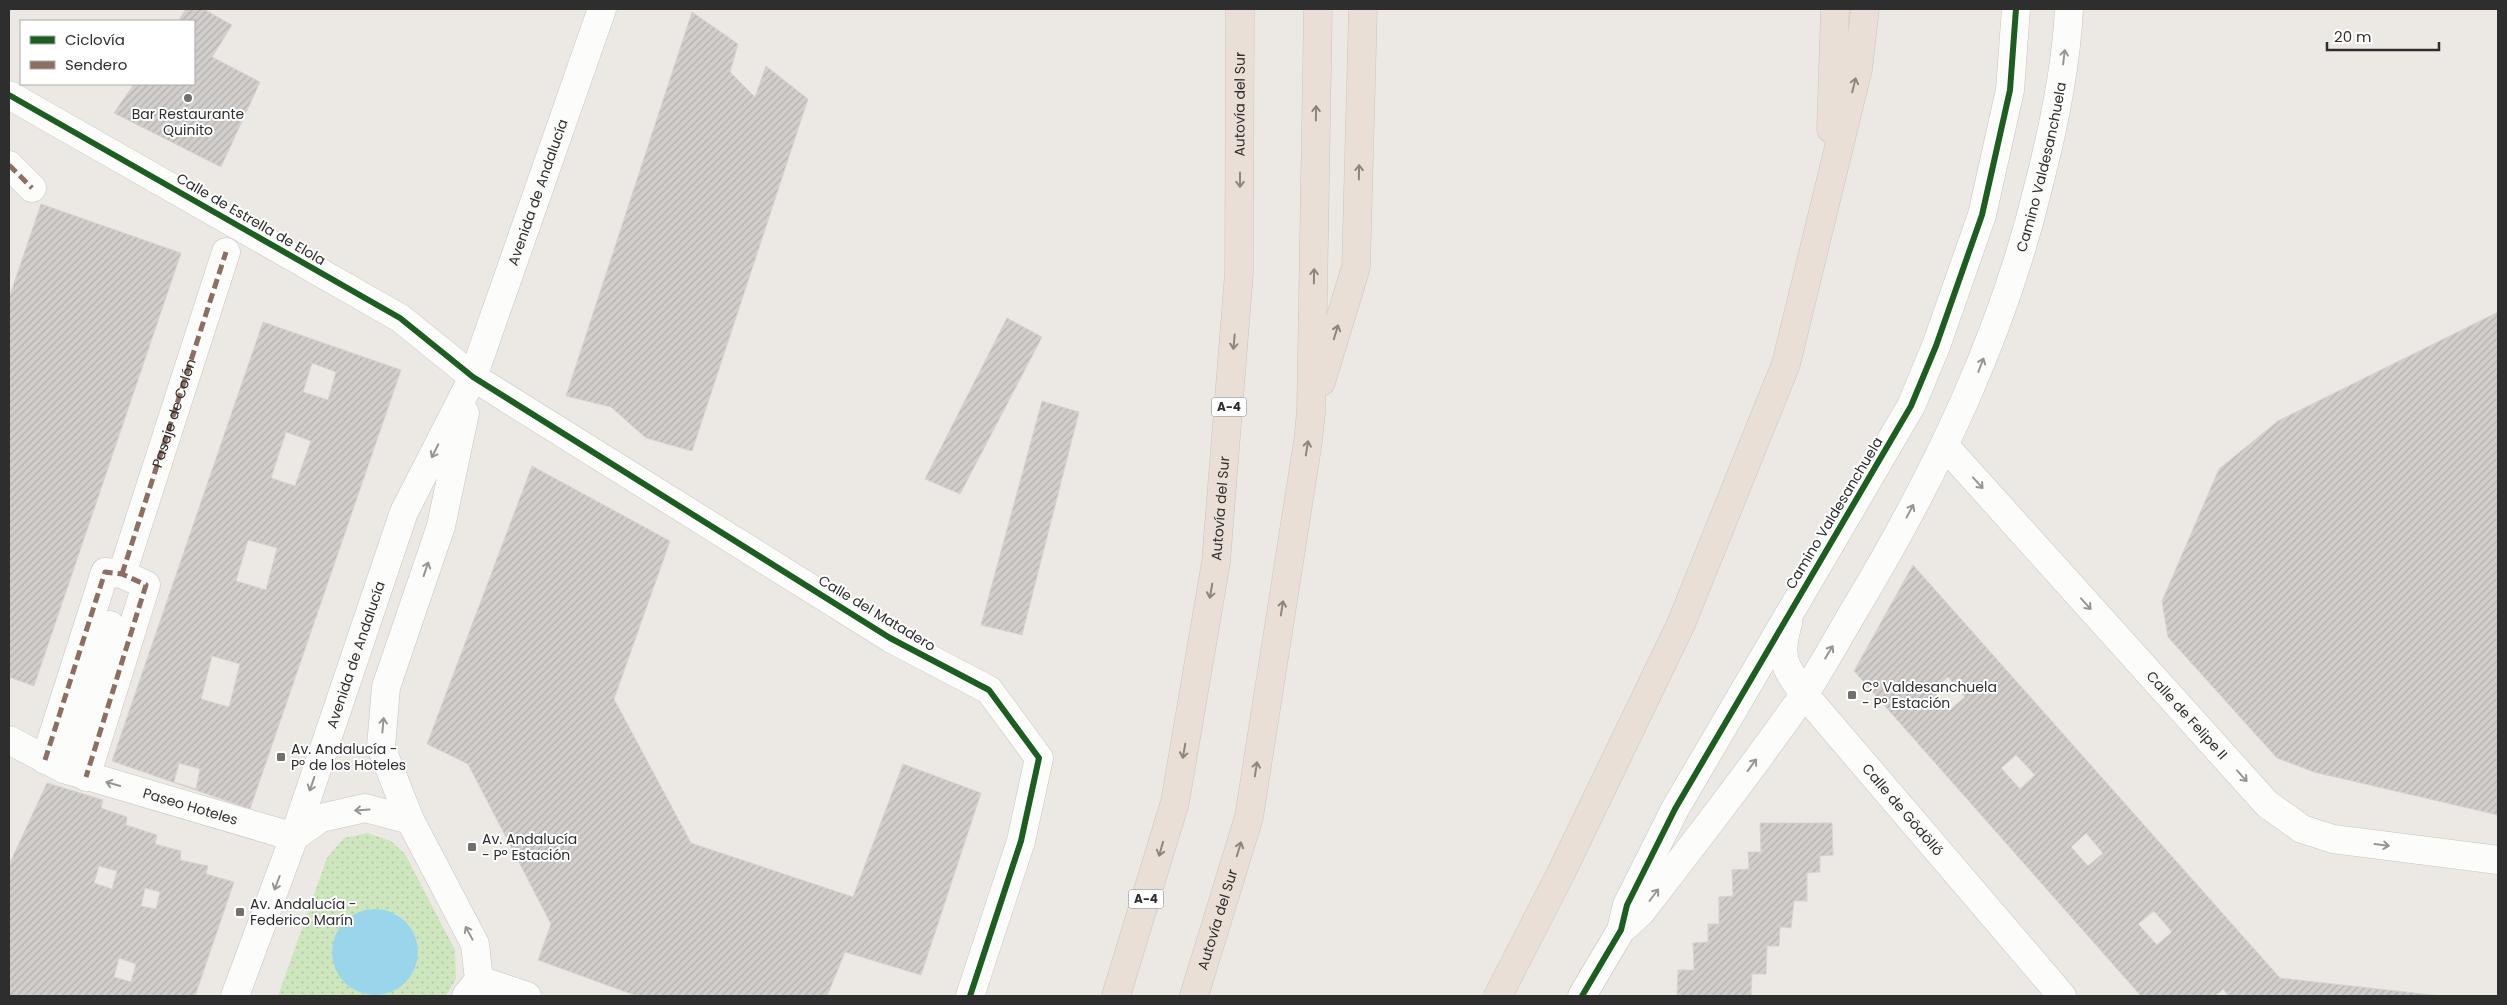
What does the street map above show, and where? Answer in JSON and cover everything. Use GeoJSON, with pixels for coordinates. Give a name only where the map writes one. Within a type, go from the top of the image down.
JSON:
{"type":"FeatureCollection","features":[{"type":"Feature","properties":{"kind":"highway","name":"Autovía del Sur"},"geometry":{"type":"LineString","coordinates":[[1116,996],[1175,802],[1216,562],[1239,273],[1240,9]]}},
{"type":"Feature","properties":{"kind":"highway","name":"Autovía del Sur"},"geometry":{"type":"LineString","coordinates":[[1194,996],[1249,817],[1311,412],[1318,9]]}},
{"type":"Feature","properties":{"kind":"highway"},"geometry":{"type":"LineString","coordinates":[[1311,412],[1356,267],[1363,9]]}},
{"type":"Feature","properties":{"kind":"highway"},"geometry":{"type":"LineString","coordinates":[[1828,183],[1835,9]]}},
{"type":"Feature","properties":{"kind":"highway"},"geometry":{"type":"LineString","coordinates":[[1498,996],[1561,873],[1681,624],[1786,364],[1828,183],[1858,69],[1865,9]]}},
{"type":"Feature","properties":{"kind":"street","name":"Avenida de Andalucía"},"geometry":{"type":"LineString","coordinates":[[472,988],[475,944],[410,820],[381,747],[386,687],[441,526],[473,377],[602,9]]}},
{"type":"Feature","properties":{"kind":"street","name":"Camino Valdesanchuela"},"geometry":{"type":"LineString","coordinates":[[1621,930],[1627,905],[1675,809],[1911,406],[1936,346],[1982,215],[2010,90],[2016,9]]}},
{"type":"Feature","properties":{"kind":"street","name":"Camino Valdesanchuela"},"geometry":{"type":"LineString","coordinates":[[1582,996],[1621,930],[1647,905],[1804,694],[1883,562],[1945,446],[1977,374],[2009,293],[2028,230],[2058,107],[2069,9]]}},
{"type":"Feature","properties":{"kind":"street","name":"Calle de Estrella de Elola"},"geometry":{"type":"LineString","coordinates":[[9,95],[400,318],[473,377]]}},
{"type":"Feature","properties":{"kind":"street"},"geometry":{"type":"LineString","coordinates":[[9,165],[32,188]]}},
{"type":"Feature","properties":{"kind":"street","name":"Pasaje de Colón"},"geometry":{"type":"LineString","coordinates":[[122,574],[226,252]]}},
{"type":"Feature","properties":{"kind":"street","name":"Avenida de Andalucía"},"geometry":{"type":"LineString","coordinates":[[239,990],[294,837],[404,512],[473,377]]}},
{"type":"Feature","properties":{"kind":"street","name":"Calle del Matadero"},"geometry":{"type":"LineString","coordinates":[[473,377],[890,638],[989,690],[1039,758],[1021,841],[970,996]]}},
{"type":"Feature","properties":{"kind":"street","name":"Calle de Felipe II"},"geometry":{"type":"LineString","coordinates":[[1945,446],[2267,804],[2302,829],[2334,839],[2498,860]]}},
{"type":"Feature","properties":{"kind":"street"},"geometry":{"type":"LineString","coordinates":[[105,572],[122,574],[146,585],[65,769],[105,572]]}},
{"type":"Feature","properties":{"kind":"street","name":"Calle de Gödöllő"},"geometry":{"type":"LineString","coordinates":[[1792,608],[1782,643],[1786,668],[1804,694],[2062,996]]}},
{"type":"Feature","properties":{"kind":"street"},"geometry":{"type":"LineString","coordinates":[[65,769],[110,625]]}},
{"type":"Feature","properties":{"kind":"street","name":"Paseo Hoteles"},"geometry":{"type":"LineString","coordinates":[[9,740],[65,769],[294,837]]}},
{"type":"Feature","properties":{"kind":"street"},"geometry":{"type":"LineString","coordinates":[[294,837],[321,818],[366,808],[410,820]]}},
{"type":"Feature","properties":{"kind":"street"},"geometry":{"type":"LineString","coordinates":[[472,988],[526,996]]}},
{"type":"Feature","properties":{"kind":"green space"},"geometry":{"type":"Polygon","coordinates":[[[367,833],[391,841],[405,854],[455,950],[456,979],[446,996],[278,996],[327,858],[344,838],[367,833]],[[397,914],[344,922],[336,934],[332,947],[412,975],[418,949],[414,934],[397,914]]]}},
{"type":"Feature","properties":{"kind":"water"},"geometry":{"type":"Polygon","coordinates":[[[375,909],[391,912],[399,916],[411,928],[415,936],[418,952],[415,968],[411,976],[399,988],[391,992],[375,995],[359,992],[351,988],[339,976],[335,968],[332,952],[335,936],[339,928],[351,916],[359,912],[375,909]]]}},
{"type":"Feature","properties":{"kind":"building","name":"Bar Restaurante Quinito"},"geometry":{"type":"Polygon","coordinates":[[[186,9],[203,9],[232,25],[212,57],[260,82],[221,167],[114,113],[133,85],[195,85],[195,20],[179,20],[186,9]]]}},
{"type":"Feature","properties":{"kind":"building"},"geometry":{"type":"Polygon","coordinates":[[[692,12],[738,44],[730,72],[755,97],[766,66],[808,99],[692,451],[646,438],[611,407],[566,396],[692,12]]]}},
{"type":"Feature","properties":{"kind":"building"},"geometry":{"type":"Polygon","coordinates":[[[41,204],[181,253],[34,686],[9,677],[9,298],[41,204]]]}},
{"type":"Feature","properties":{"kind":"building"},"geometry":{"type":"Polygon","coordinates":[[[2498,312],[2498,815],[2314,772],[2277,758],[2168,637],[2162,601],[2219,469],[2278,421],[2498,312]]]}},
{"type":"Feature","properties":{"kind":"building"},"geometry":{"type":"Polygon","coordinates":[[[1007,318],[1042,337],[960,494],[925,479],[1007,318]]]}},
{"type":"Feature","properties":{"kind":"building"},"geometry":{"type":"Polygon","coordinates":[[[263,322],[401,370],[250,809],[112,761],[263,322]],[[312,363],[303,392],[328,400],[336,372],[312,363]],[[286,432],[271,478],[295,486],[311,441],[286,432]],[[248,540],[236,581],[266,590],[277,548],[248,540]],[[212,656],[201,699],[229,707],[240,664],[212,656]],[[179,763],[174,782],[196,789],[200,769],[179,763]]]}},
{"type":"Feature","properties":{"kind":"building"},"geometry":{"type":"Polygon","coordinates":[[[1042,401],[1079,412],[1022,635],[981,625],[1042,401]]]}},
{"type":"Feature","properties":{"kind":"building"},"geometry":{"type":"Polygon","coordinates":[[[532,466],[670,541],[614,699],[691,843],[853,897],[903,764],[981,793],[921,975],[845,952],[827,996],[637,996],[538,960],[551,924],[468,764],[427,744],[532,466]]]}},
{"type":"Feature","properties":{"kind":"building"},"geometry":{"type":"Polygon","coordinates":[[[1913,565],[2280,978],[2441,996],[2229,996],[2223,989],[2215,996],[2141,996],[1854,671],[1913,565]],[[1948,677],[1933,690],[1950,710],[1965,697],[1948,677]],[[2016,755],[2001,768],[2020,789],[2035,775],[2016,755]],[[2086,833],[2071,847],[2088,866],[2103,853],[2086,833]],[[2154,911],[2138,924],[2157,945],[2172,932],[2154,911]]]}},
{"type":"Feature","properties":{"kind":"building"},"geometry":{"type":"Polygon","coordinates":[[[47,783],[103,800],[101,808],[127,817],[126,825],[157,835],[155,844],[181,851],[180,860],[208,866],[206,874],[234,882],[195,996],[9,996],[9,865],[47,783]],[[99,866],[94,883],[112,889],[117,871],[99,866]],[[145,888],[141,906],[156,909],[160,892],[145,888]],[[119,958],[114,977],[131,982],[136,964],[119,958]]]}},
{"type":"Feature","properties":{"kind":"building"},"geometry":{"type":"Polygon","coordinates":[[[1760,823],[1832,823],[1833,855],[1820,856],[1820,872],[1807,873],[1807,901],[1794,901],[1791,928],[1780,927],[1779,946],[1767,946],[1766,974],[1752,974],[1751,996],[1677,996],[1678,970],[1694,970],[1693,943],[1708,942],[1708,924],[1719,924],[1719,897],[1733,896],[1732,870],[1749,869],[1748,852],[1761,852],[1760,823]]]}},
{"type":"Feature","properties":{"kind":"marked path"},"geometry":{"type":"LineString","coordinates":[[9,165],[32,188]]}},
{"type":"Feature","properties":{"kind":"marked path"},"geometry":{"type":"LineString","coordinates":[[122,574],[226,252]]}},
{"type":"Feature","properties":{"kind":"marked path"},"geometry":{"type":"LineString","coordinates":[[45,760],[105,572],[122,574],[146,585],[86,777]]}},
{"type":"Feature","properties":{"kind":"cycle path"},"geometry":{"type":"LineString","coordinates":[[1582,996],[1621,930],[1627,905],[1675,809],[1911,406],[1936,346],[1982,215],[2010,90],[2016,9]]}},
{"type":"Feature","properties":{"kind":"cycle path"},"geometry":{"type":"LineString","coordinates":[[9,95],[400,318],[473,377],[890,638],[989,690],[1039,758],[1021,841],[970,996]]}},
{"type":"Feature","properties":{"kind":"place","name":"Bar Restaurante Quinito"},"geometry":{"type":"Point","coordinates":[188,98]}},
{"type":"Feature","properties":{"kind":"place","name":"Cº Valdesanchuela - Pº Estación"},"geometry":{"type":"Point","coordinates":[1852,695]}},
{"type":"Feature","properties":{"kind":"place","name":"Av. Andalucía - Pº de los Hoteles"},"geometry":{"type":"Point","coordinates":[281,757]}},
{"type":"Feature","properties":{"kind":"place","name":"Av. Andalucía - Pº Estación"},"geometry":{"type":"Point","coordinates":[472,847]}},
{"type":"Feature","properties":{"kind":"place","name":"Av. Andalucía - Federico Marín"},"geometry":{"type":"Point","coordinates":[240,912]}}]}
